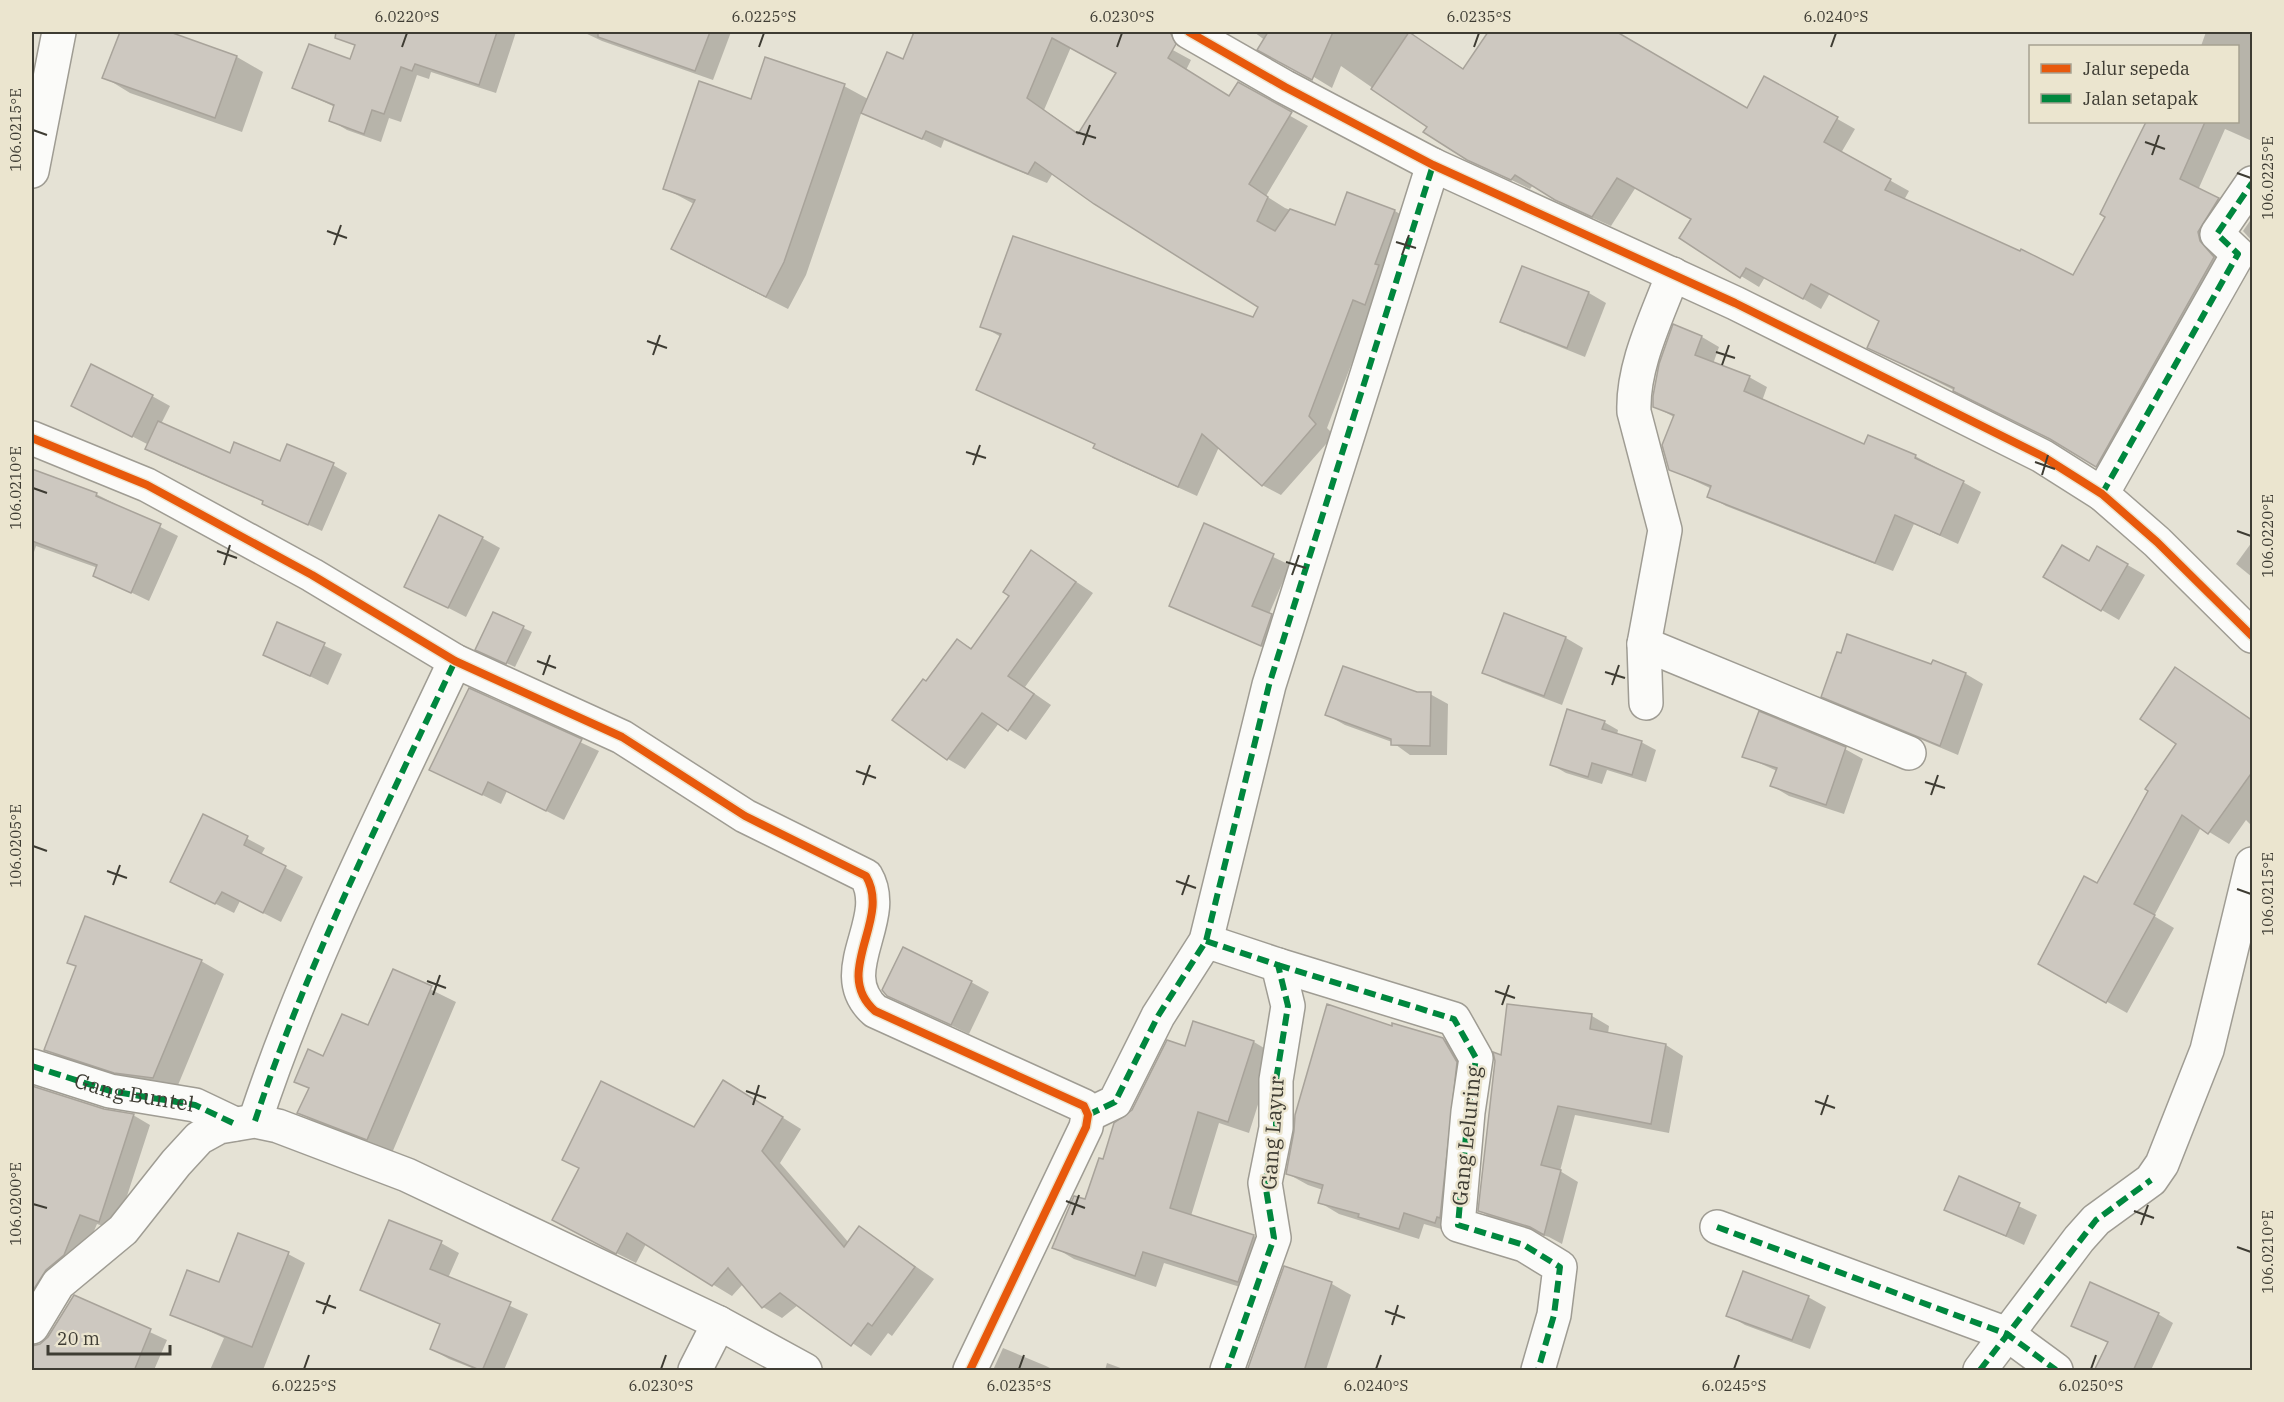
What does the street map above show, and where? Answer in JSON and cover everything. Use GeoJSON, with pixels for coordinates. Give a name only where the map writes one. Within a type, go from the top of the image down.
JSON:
{"type":"FeatureCollection","features":[{"type":"Feature","properties":{"kind":"street"},"geometry":{"type":"LineString","coordinates":[[32,171],[59,32]]}},
{"type":"Feature","properties":{"kind":"street"},"geometry":{"type":"LineString","coordinates":[[1189,32],[1285,87],[1433,165],[1673,274],[2042,456],[2102,494],[2157,542],[2253,636]]}},
{"type":"Feature","properties":{"kind":"street"},"geometry":{"type":"LineString","coordinates":[[1088,1115],[1115,1101],[1158,1016],[1206,941],[1269,685],[1433,165]]}},
{"type":"Feature","properties":{"kind":"street"},"geometry":{"type":"LineString","coordinates":[[2102,494],[2238,255],[2217,234],[2253,183]]}},
{"type":"Feature","properties":{"kind":"street"},"geometry":{"type":"LineString","coordinates":[[1646,703],[1644,644],[1665,530],[1634,412],[1634,396],[1641,364],[1673,274]]}},
{"type":"Feature","properties":{"kind":"street"},"geometry":{"type":"LineString","coordinates":[[32,438],[147,485],[312,575],[455,661],[622,737],[745,816],[866,876],[872,887],[873,907],[859,964],[859,987],[863,1001],[875,1011],[1084,1106],[1088,1115],[1086,1127],[970,1371]]}},
{"type":"Feature","properties":{"kind":"street"},"geometry":{"type":"LineString","coordinates":[[1644,644],[1910,753]]}},
{"type":"Feature","properties":{"kind":"street"},"geometry":{"type":"LineString","coordinates":[[32,1327],[58,1284],[123,1230],[176,1163],[199,1138],[219,1127],[245,1123],[268,1080],[311,976],[455,661]]}},
{"type":"Feature","properties":{"kind":"street"},"geometry":{"type":"LineString","coordinates":[[1980,1371],[2096,1220],[2151,1180],[2162,1164],[2206,1050],[2253,864]]}},
{"type":"Feature","properties":{"kind":"street"},"geometry":{"type":"LineString","coordinates":[[1206,941],[1278,965]]}},
{"type":"Feature","properties":{"kind":"street","name":"Gang Layur"},"geometry":{"type":"LineString","coordinates":[[1227,1371],[1274,1238],[1265,1183],[1276,1128],[1276,1080],[1288,1006],[1278,965]]}},
{"type":"Feature","properties":{"kind":"street","name":"Gang Leluring"},"geometry":{"type":"LineString","coordinates":[[1278,965],[1454,1019],[1476,1058],[1468,1112],[1458,1225],[1524,1245],[1560,1267],[1554,1315],[1538,1371]]}},
{"type":"Feature","properties":{"kind":"street","name":"Gang Buntel"},"geometry":{"type":"LineString","coordinates":[[32,1066],[110,1091],[195,1105],[245,1123],[278,1126],[407,1175],[719,1323],[805,1371]]}},
{"type":"Feature","properties":{"kind":"street"},"geometry":{"type":"LineString","coordinates":[[1717,1227],[2007,1334],[2056,1371]]}},
{"type":"Feature","properties":{"kind":"street"},"geometry":{"type":"LineString","coordinates":[[696,1371],[719,1323]]}},
{"type":"Feature","properties":{"kind":"building"},"geometry":{"type":"Polygon","coordinates":[[[120,32],[170,32],[237,56],[215,118],[102,78],[120,32]]]}},
{"type":"Feature","properties":{"kind":"building"},"geometry":{"type":"Polygon","coordinates":[[[336,32],[497,32],[479,85],[415,64],[412,71],[401,67],[384,114],[372,110],[364,134],[329,121],[334,105],[292,88],[309,44],[350,59],[355,45],[335,38],[336,32]]]}},
{"type":"Feature","properties":{"kind":"building"},"geometry":{"type":"Polygon","coordinates":[[[598,32],[710,32],[695,71],[598,37],[598,32]]]}},
{"type":"Feature","properties":{"kind":"building"},"geometry":{"type":"Polygon","coordinates":[[[914,32],[1170,32],[1176,44],[1168,58],[1229,96],[1238,82],[1292,112],[1249,184],[1268,197],[1257,221],[1275,231],[1290,209],[1335,225],[1347,192],[1395,210],[1375,264],[1379,265],[1365,305],[1353,300],[1309,416],[1316,424],[1262,486],[1202,434],[1178,487],[1093,448],[1095,444],[976,390],[1001,334],[980,327],[1013,236],[1253,317],[1258,307],[1094,204],[1035,162],[1028,174],[926,131],[922,139],[861,113],[887,52],[903,59],[914,32]],[[1052,38],[1027,98],[1078,134],[1116,73],[1052,38]]]}},
{"type":"Feature","properties":{"kind":"building"},"geometry":{"type":"Polygon","coordinates":[[[1268,32],[1333,32],[1312,80],[1257,50],[1268,32]]]}},
{"type":"Feature","properties":{"kind":"building"},"geometry":{"type":"Polygon","coordinates":[[[1409,32],[1463,69],[1488,32],[1617,32],[1747,108],[1764,76],[1838,117],[1824,142],[1891,179],[1885,190],[2020,251],[2021,249],[2073,275],[2105,217],[2100,214],[2146,123],[2205,123],[2180,179],[2219,198],[2198,232],[2200,241],[2214,257],[2096,467],[2050,439],[1953,391],[1954,388],[1867,348],[1879,321],[1811,284],[1803,299],[1746,268],[1740,278],[1679,238],[1691,219],[1617,178],[1592,217],[1555,200],[1515,175],[1511,180],[1467,160],[1423,132],[1427,127],[1371,89],[1409,32]]]}},
{"type":"Feature","properties":{"kind":"building"},"geometry":{"type":"Polygon","coordinates":[[[765,57],[845,84],[784,262],[766,297],[671,249],[695,200],[663,189],[699,81],[751,99],[765,57]]]}},
{"type":"Feature","properties":{"kind":"building"},"geometry":{"type":"Polygon","coordinates":[[[1522,266],[1589,292],[1567,348],[1500,322],[1522,266]]]}},
{"type":"Feature","properties":{"kind":"building"},"geometry":{"type":"Polygon","coordinates":[[[1673,324],[1702,336],[1695,355],[1750,376],[1744,391],[1864,444],[1868,435],[1916,455],[1915,458],[1964,481],[1940,535],[1895,515],[1875,563],[1707,497],[1711,486],[1669,470],[1662,445],[1674,415],[1653,407],[1653,396],[1659,364],[1673,324]]]}},
{"type":"Feature","properties":{"kind":"building"},"geometry":{"type":"Polygon","coordinates":[[[91,364],[153,395],[132,437],[71,406],[91,364]]]}},
{"type":"Feature","properties":{"kind":"building"},"geometry":{"type":"Polygon","coordinates":[[[158,421],[230,453],[234,442],[280,461],[287,444],[334,463],[308,525],[262,504],[263,501],[145,449],[158,421]]]}},
{"type":"Feature","properties":{"kind":"building"},"geometry":{"type":"Polygon","coordinates":[[[32,469],[97,493],[96,496],[161,524],[131,593],[93,576],[97,565],[32,541],[32,469]]]}},
{"type":"Feature","properties":{"kind":"building"},"geometry":{"type":"Polygon","coordinates":[[[439,515],[483,537],[448,608],[404,587],[439,515]]]}},
{"type":"Feature","properties":{"kind":"building"},"geometry":{"type":"Polygon","coordinates":[[[1204,523],[1274,554],[1252,606],[1272,614],[1261,646],[1169,606],[1204,523]]]}},
{"type":"Feature","properties":{"kind":"building"},"geometry":{"type":"Polygon","coordinates":[[[2062,545],[2089,561],[2097,546],[2128,564],[2101,611],[2043,577],[2062,545]]]}},
{"type":"Feature","properties":{"kind":"building"},"geometry":{"type":"Polygon","coordinates":[[[1031,550],[1076,582],[1008,676],[1034,694],[1008,731],[982,713],[947,760],[892,720],[923,679],[926,681],[957,639],[971,649],[1009,596],[1003,592],[1031,550]]]}},
{"type":"Feature","properties":{"kind":"building"},"geometry":{"type":"Polygon","coordinates":[[[493,612],[524,626],[506,664],[475,650],[493,612]]]}},
{"type":"Feature","properties":{"kind":"building"},"geometry":{"type":"Polygon","coordinates":[[[1504,613],[1566,637],[1544,696],[1482,673],[1504,613]]]}},
{"type":"Feature","properties":{"kind":"building"},"geometry":{"type":"Polygon","coordinates":[[[277,622],[325,643],[310,676],[263,655],[277,622]]]}},
{"type":"Feature","properties":{"kind":"building"},"geometry":{"type":"Polygon","coordinates":[[[1847,634],[1931,664],[1933,660],[1966,673],[1940,746],[1821,697],[1837,652],[1841,653],[1847,634]]]}},
{"type":"Feature","properties":{"kind":"building"},"geometry":{"type":"Polygon","coordinates":[[[1343,666],[1417,692],[1431,692],[1430,746],[1391,745],[1391,739],[1325,715],[1343,666]]]}},
{"type":"Feature","properties":{"kind":"building"},"geometry":{"type":"Polygon","coordinates":[[[2175,667],[2253,721],[2253,771],[2208,834],[2182,815],[2134,904],[2155,915],[2106,1003],[2038,964],[2084,876],[2097,883],[2148,791],[2145,789],[2176,744],[2140,719],[2175,667]]]}},
{"type":"Feature","properties":{"kind":"building"},"geometry":{"type":"Polygon","coordinates":[[[469,688],[582,739],[546,811],[488,782],[482,795],[429,770],[469,688]]]}},
{"type":"Feature","properties":{"kind":"building"},"geometry":{"type":"Polygon","coordinates":[[[1567,709],[1605,721],[1602,729],[1642,741],[1632,775],[1592,763],[1588,777],[1550,765],[1567,709]]]}},
{"type":"Feature","properties":{"kind":"building"},"geometry":{"type":"Polygon","coordinates":[[[1759,711],[1846,747],[1826,805],[1770,786],[1777,768],[1742,757],[1759,711]]]}},
{"type":"Feature","properties":{"kind":"building"},"geometry":{"type":"Polygon","coordinates":[[[203,814],[248,836],[244,845],[286,866],[263,913],[222,892],[215,904],[170,882],[203,814]]]}},
{"type":"Feature","properties":{"kind":"building"},"geometry":{"type":"Polygon","coordinates":[[[85,916],[202,960],[153,1078],[114,1073],[44,1050],[76,966],[67,963],[85,916]]]}},
{"type":"Feature","properties":{"kind":"building"},"geometry":{"type":"Polygon","coordinates":[[[903,947],[972,981],[951,1025],[887,996],[882,990],[903,947]]]}},
{"type":"Feature","properties":{"kind":"building"},"geometry":{"type":"Polygon","coordinates":[[[393,969],[432,986],[367,1140],[297,1113],[309,1088],[294,1082],[308,1049],[323,1056],[342,1014],[368,1025],[393,969]]]}},
{"type":"Feature","properties":{"kind":"building"},"geometry":{"type":"Polygon","coordinates":[[[1327,1004],[1392,1026],[1392,1023],[1443,1038],[1457,1062],[1440,1218],[1437,1217],[1435,1223],[1404,1213],[1399,1229],[1358,1217],[1359,1214],[1318,1203],[1323,1185],[1286,1174],[1295,1115],[1327,1004]]]}},
{"type":"Feature","properties":{"kind":"building"},"geometry":{"type":"Polygon","coordinates":[[[1507,1004],[1592,1014],[1590,1029],[1666,1044],[1651,1124],[1558,1106],[1541,1165],[1561,1170],[1544,1235],[1530,1227],[1478,1211],[1495,1061],[1493,1052],[1501,1055],[1507,1004]]]}},
{"type":"Feature","properties":{"kind":"building"},"geometry":{"type":"Polygon","coordinates":[[[1193,1021],[1254,1041],[1228,1122],[1198,1112],[1170,1208],[1254,1235],[1238,1282],[1143,1252],[1135,1276],[1052,1248],[1074,1196],[1085,1199],[1099,1158],[1103,1159],[1114,1123],[1132,1110],[1167,1040],[1185,1046],[1193,1021]]]}},
{"type":"Feature","properties":{"kind":"building"},"geometry":{"type":"Polygon","coordinates":[[[723,1080],[783,1117],[762,1151],[844,1247],[859,1226],[915,1267],[872,1326],[868,1323],[851,1346],[780,1293],[762,1308],[728,1268],[712,1286],[627,1233],[616,1254],[552,1220],[579,1168],[562,1160],[601,1081],[694,1127],[723,1080]]]}},
{"type":"Feature","properties":{"kind":"building"},"geometry":{"type":"Polygon","coordinates":[[[32,1086],[104,1109],[134,1114],[99,1222],[80,1215],[64,1255],[46,1270],[32,1292],[32,1086]]]}},
{"type":"Feature","properties":{"kind":"building"},"geometry":{"type":"Polygon","coordinates":[[[1959,1176],[2020,1203],[2006,1236],[1944,1210],[1959,1176]]]}},
{"type":"Feature","properties":{"kind":"building"},"geometry":{"type":"Polygon","coordinates":[[[389,1220],[442,1241],[430,1269],[511,1302],[482,1371],[430,1349],[440,1324],[360,1290],[389,1220]]]}},
{"type":"Feature","properties":{"kind":"building"},"geometry":{"type":"Polygon","coordinates":[[[238,1233],[289,1252],[252,1347],[170,1315],[187,1270],[219,1282],[238,1233]]]}},
{"type":"Feature","properties":{"kind":"building"},"geometry":{"type":"Polygon","coordinates":[[[1284,1266],[1332,1282],[1304,1371],[1247,1371],[1284,1266]]]}},
{"type":"Feature","properties":{"kind":"building"},"geometry":{"type":"Polygon","coordinates":[[[1743,1271],[1809,1296],[1792,1340],[1726,1316],[1743,1271]]]}},
{"type":"Feature","properties":{"kind":"building"},"geometry":{"type":"Polygon","coordinates":[[[2090,1282],[2159,1313],[2133,1371],[2094,1371],[2108,1342],[2071,1326],[2090,1282]]]}},
{"type":"Feature","properties":{"kind":"building"},"geometry":{"type":"Polygon","coordinates":[[[74,1295],[151,1329],[134,1371],[32,1371],[32,1346],[40,1344],[48,1337],[74,1295]]]}},
{"type":"Feature","properties":{"kind":"marked path"},"geometry":{"type":"LineString","coordinates":[[1088,1115],[1115,1102],[1158,1016],[1206,941],[1269,685],[1433,165]]}},
{"type":"Feature","properties":{"kind":"marked path"},"geometry":{"type":"LineString","coordinates":[[2102,494],[2238,254],[2217,234],[2252,183]]}},
{"type":"Feature","properties":{"kind":"marked path"},"geometry":{"type":"LineString","coordinates":[[255,1121],[322,946],[455,661]]}},
{"type":"Feature","properties":{"kind":"marked path"},"geometry":{"type":"LineString","coordinates":[[1206,941],[1278,965],[1288,1006],[1276,1080],[1276,1128],[1265,1183],[1274,1238],[1227,1370]]}},
{"type":"Feature","properties":{"kind":"marked path"},"geometry":{"type":"LineString","coordinates":[[1278,965],[1454,1019],[1476,1058],[1468,1112],[1458,1225],[1524,1245],[1560,1267],[1554,1315],[1538,1370]]}},
{"type":"Feature","properties":{"kind":"marked path"},"geometry":{"type":"LineString","coordinates":[[32,1066],[110,1091],[195,1105],[235,1124]]}},
{"type":"Feature","properties":{"kind":"marked path"},"geometry":{"type":"LineString","coordinates":[[1980,1370],[2096,1220],[2151,1180]]}},
{"type":"Feature","properties":{"kind":"marked path"},"geometry":{"type":"LineString","coordinates":[[1717,1227],[2007,1334],[2056,1370]]}},
{"type":"Feature","properties":{"kind":"cycle path"},"geometry":{"type":"LineString","coordinates":[[1189,32],[1285,87],[1433,165],[1735,303],[2042,456],[2102,494],[2157,542],[2252,636]]}},
{"type":"Feature","properties":{"kind":"cycle path"},"geometry":{"type":"LineString","coordinates":[[32,438],[147,485],[312,575],[455,661],[622,737],[745,816],[866,876],[872,893],[872,910],[860,963],[859,980],[863,996],[875,1011],[1084,1106],[1088,1115],[1086,1127],[970,1370]]}}]}
